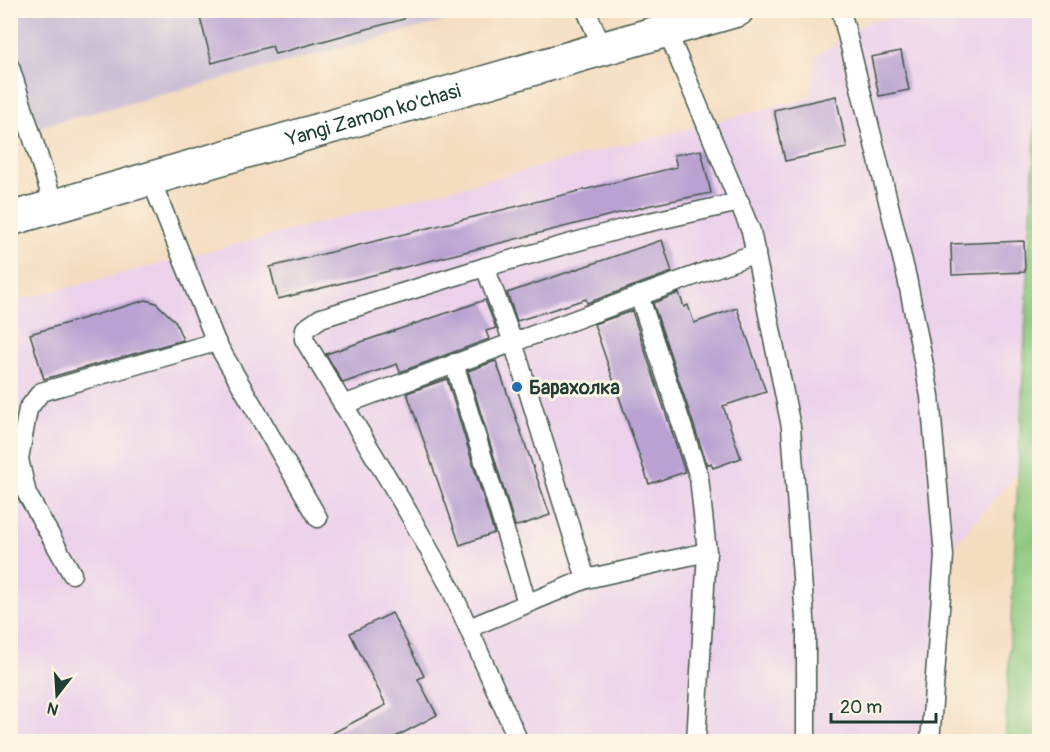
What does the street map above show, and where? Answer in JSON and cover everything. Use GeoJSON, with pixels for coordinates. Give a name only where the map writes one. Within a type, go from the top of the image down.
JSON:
{"type":"FeatureCollection","features":[{"type":"Feature","properties":{"kind":"street","name":"Yangi Zamon ko'chasi"},"geometry":{"type":"LineString","coordinates":[[10,219],[737,10]]}},
{"type":"Feature","properties":{"kind":"lane"},"geometry":{"type":"LineString","coordinates":[[586,10],[603,49]]}},
{"type":"Feature","properties":{"kind":"lane"},"geometry":{"type":"LineString","coordinates":[[841,10],[907,278],[930,396],[944,556],[930,741]]}},
{"type":"Feature","properties":{"kind":"lane"},"geometry":{"type":"LineString","coordinates":[[667,31],[751,231],[791,427],[806,632],[806,741]]}},
{"type":"Feature","properties":{"kind":"lane"},"geometry":{"type":"LineString","coordinates":[[10,67],[54,205]]}},
{"type":"Feature","properties":{"kind":"lane"},"geometry":{"type":"LineString","coordinates":[[151,180],[216,342],[318,518]]}},
{"type":"Feature","properties":{"kind":"lane"},"geometry":{"type":"LineString","coordinates":[[519,741],[452,589],[304,339],[305,329],[321,318],[485,267],[636,225],[740,202]]}},
{"type":"Feature","properties":{"kind":"lane"},"geometry":{"type":"LineString","coordinates":[[343,405],[756,253]]}},
{"type":"Feature","properties":{"kind":"lane"},"geometry":{"type":"LineString","coordinates":[[485,267],[513,342],[586,579]]}},
{"type":"Feature","properties":{"kind":"lane"},"geometry":{"type":"LineString","coordinates":[[639,295],[699,477],[706,552],[696,741]]}},
{"type":"Feature","properties":{"kind":"lane"},"geometry":{"type":"LineString","coordinates":[[72,574],[27,494],[19,459],[28,409],[41,392],[216,342]]}},
{"type":"Feature","properties":{"kind":"lane"},"geometry":{"type":"LineString","coordinates":[[454,363],[527,603]]}},
{"type":"Feature","properties":{"kind":"lane"},"geometry":{"type":"LineString","coordinates":[[469,628],[586,579],[706,552]]}},
{"type":"Feature","properties":{"kind":"shaded area"},"geometry":{"type":"Polygon","coordinates":[[[11,11],[483,11],[11,134],[11,11]]]}},
{"type":"Feature","properties":{"kind":"shaded area","name":"Барахолка"},"geometry":{"type":"Polygon","coordinates":[[[969,11],[1039,11],[1039,53],[1018,473],[944,556],[930,741],[11,742],[11,302],[811,97],[815,57],[868,21],[969,11]]]}},
{"type":"Feature","properties":{"kind":"green space"},"geometry":{"type":"Polygon","coordinates":[[[1039,53],[1039,741],[1005,741],[1039,53]]]}},
{"type":"Feature","properties":{"kind":"building"},"geometry":{"type":"Polygon","coordinates":[[[198,10],[403,10],[404,19],[275,54],[272,46],[212,63],[198,10]]]}},
{"type":"Feature","properties":{"kind":"building"},"geometry":{"type":"Polygon","coordinates":[[[901,51],[909,90],[879,96],[871,57],[901,51]]]}},
{"type":"Feature","properties":{"kind":"building"},"geometry":{"type":"Polygon","coordinates":[[[836,96],[847,148],[785,161],[774,110],[836,96]]]}},
{"type":"Feature","properties":{"kind":"building"},"geometry":{"type":"Polygon","coordinates":[[[701,150],[711,193],[651,205],[278,299],[270,267],[677,167],[674,155],[701,150]]]}},
{"type":"Feature","properties":{"kind":"building"},"geometry":{"type":"Polygon","coordinates":[[[662,240],[672,272],[587,303],[586,299],[517,321],[507,293],[662,240]]]}},
{"type":"Feature","properties":{"kind":"building"},"geometry":{"type":"Polygon","coordinates":[[[1024,241],[1025,272],[952,275],[951,244],[1024,241]]]}},
{"type":"Feature","properties":{"kind":"building"},"geometry":{"type":"Polygon","coordinates":[[[679,293],[684,307],[688,305],[694,323],[737,308],[766,392],[723,406],[741,458],[713,468],[711,463],[707,465],[653,303],[679,293]]]}},
{"type":"Feature","properties":{"kind":"building"},"geometry":{"type":"Polygon","coordinates":[[[146,300],[156,303],[175,321],[183,340],[44,379],[30,334],[146,300]]]}},
{"type":"Feature","properties":{"kind":"building"},"geometry":{"type":"Polygon","coordinates":[[[485,300],[496,328],[486,331],[489,339],[400,372],[397,364],[343,383],[326,354],[485,300]]]}},
{"type":"Feature","properties":{"kind":"building"},"geometry":{"type":"Polygon","coordinates":[[[632,311],[685,472],[649,484],[594,324],[632,311]]]}},
{"type":"Feature","properties":{"kind":"building"},"geometry":{"type":"Polygon","coordinates":[[[496,361],[550,515],[515,526],[468,371],[496,361]]]}},
{"type":"Feature","properties":{"kind":"building"},"geometry":{"type":"Polygon","coordinates":[[[447,379],[494,533],[460,545],[407,393],[447,379]]]}},
{"type":"Feature","properties":{"kind":"building"},"geometry":{"type":"Polygon","coordinates":[[[392,613],[424,676],[418,679],[437,715],[388,741],[318,741],[386,705],[350,633],[392,613]]]}},
{"type":"Feature","properties":{"kind":"place","name":"Барахолка"},"geometry":{"type":"Point","coordinates":[517,387]}}]}
